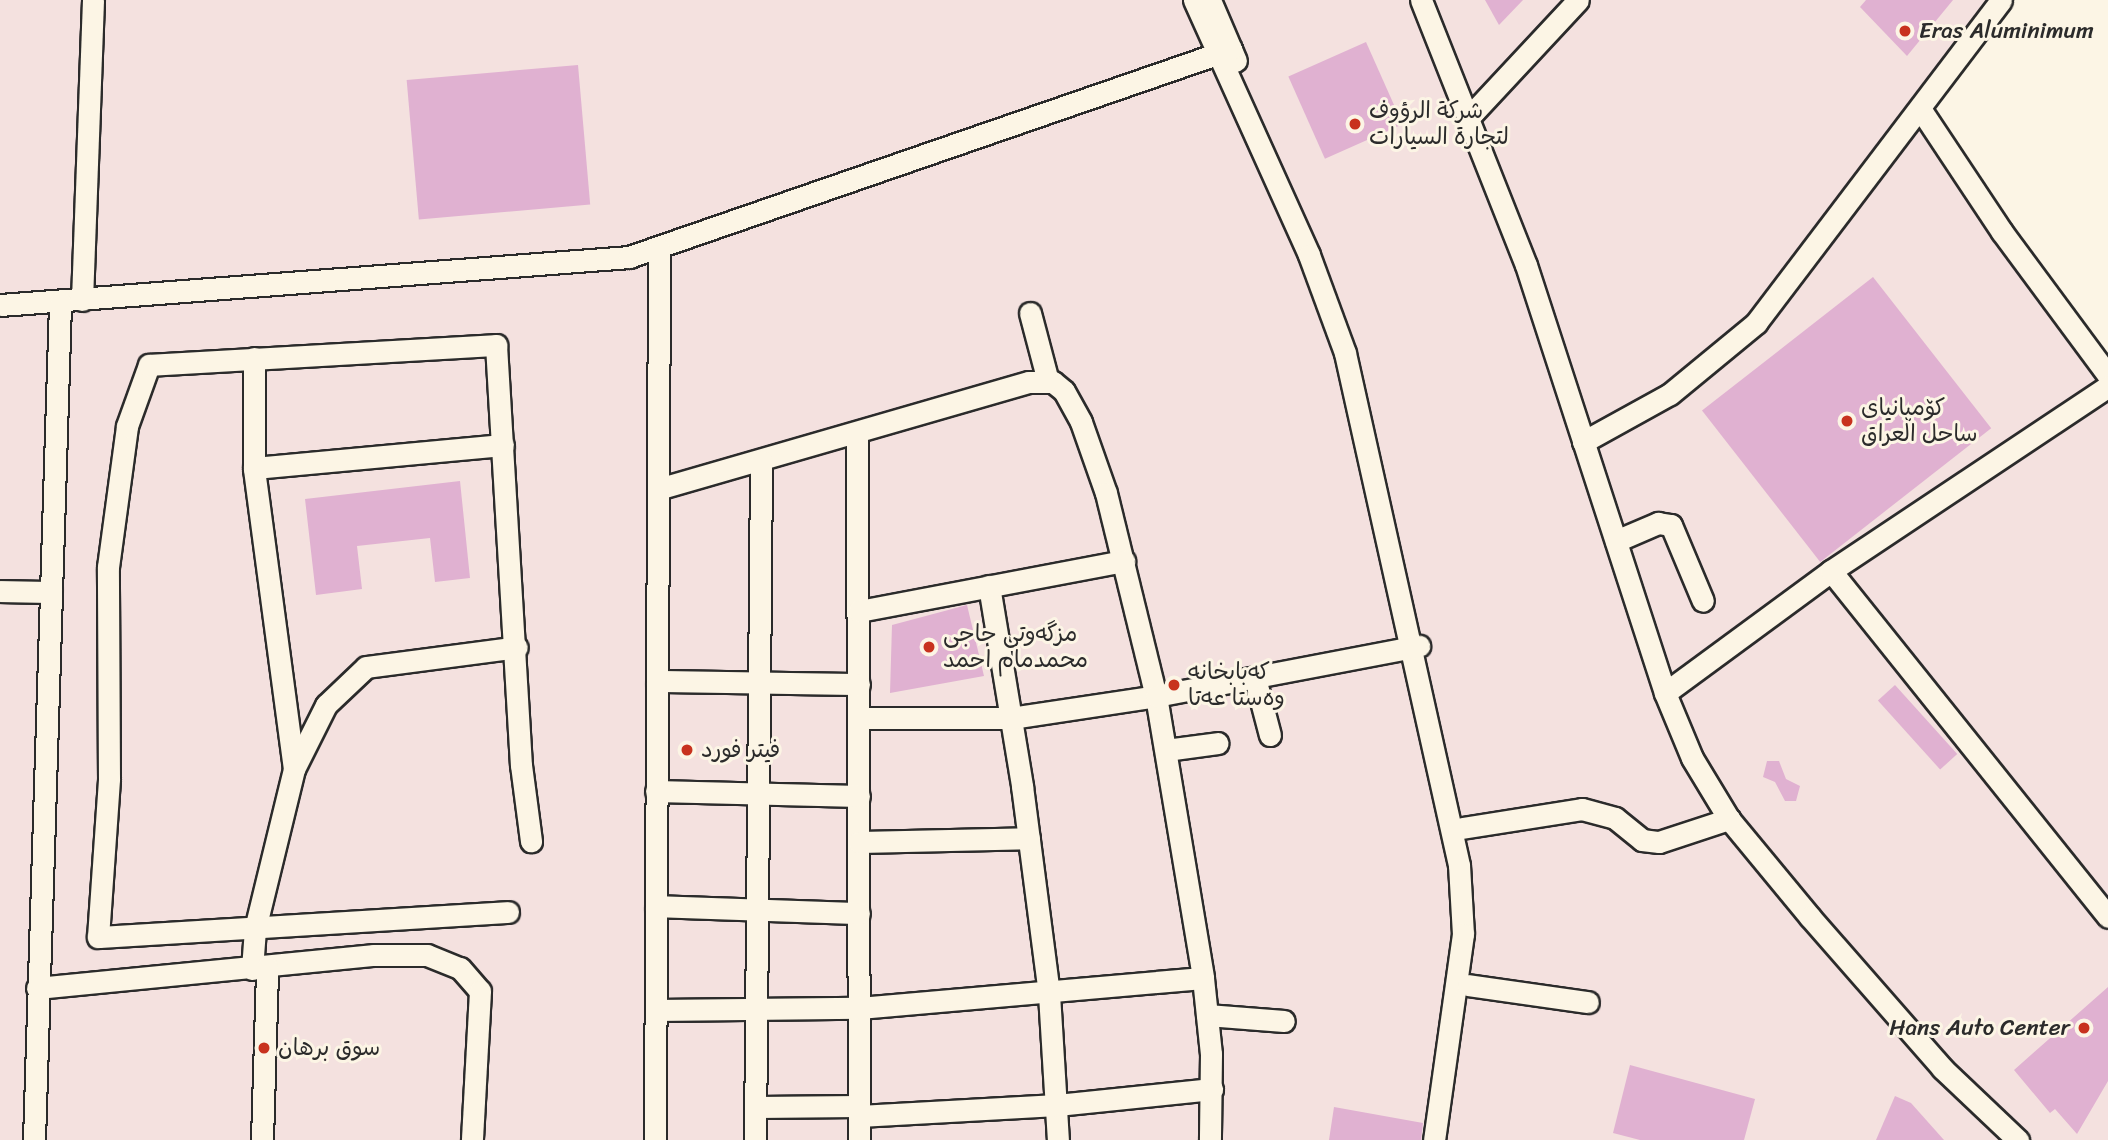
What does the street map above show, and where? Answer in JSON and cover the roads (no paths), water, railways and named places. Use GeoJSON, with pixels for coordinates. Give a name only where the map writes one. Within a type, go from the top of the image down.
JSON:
{"type":"FeatureCollection","features":[{"type":"Feature","properties":{"kind":"street"},"geometry":{"type":"LineString","coordinates":[[82,300],[93,0]]}},
{"type":"Feature","properties":{"kind":"street"},"geometry":{"type":"LineString","coordinates":[[1194,0],[1224,52],[1321,250],[1351,351],[1414,647],[1457,821],[1465,911],[1464,988],[1444,1140]]}},
{"type":"Feature","properties":{"kind":"street"},"geometry":{"type":"LineString","coordinates":[[1210,0],[1224,52]]}},
{"type":"Feature","properties":{"kind":"street"},"geometry":{"type":"LineString","coordinates":[[1421,0],[1471,116],[1526,265],[1665,693],[1692,758],[1729,819],[1942,1068],[2018,1140]]}},
{"type":"Feature","properties":{"kind":"street"},"geometry":{"type":"LineString","coordinates":[[1471,116],[1578,0]]}},
{"type":"Feature","properties":{"kind":"street"},"geometry":{"type":"LineString","coordinates":[[1583,442],[1670,394],[1756,323],[1921,110],[2001,0]]}},
{"type":"Feature","properties":{"kind":"street"},"geometry":{"type":"LineString","coordinates":[[0,305],[629,257],[659,249],[1224,52]]}},
{"type":"Feature","properties":{"kind":"street"},"geometry":{"type":"LineString","coordinates":[[1921,110],[2001,232],[2108,375]]}},
{"type":"Feature","properties":{"kind":"street"},"geometry":{"type":"LineString","coordinates":[[655,1140],[659,249]]}},
{"type":"Feature","properties":{"kind":"street"},"geometry":{"type":"LineString","coordinates":[[34,1140],[60,302]]}},
{"type":"Feature","properties":{"kind":"street"},"geometry":{"type":"LineString","coordinates":[[1030,313],[1048,381]]}},
{"type":"Feature","properties":{"kind":"street"},"geometry":{"type":"LineString","coordinates":[[508,912],[98,937],[108,778],[108,567],[127,426],[149,365],[496,345],[517,647],[521,765],[531,841]]}},
{"type":"Feature","properties":{"kind":"street"},"geometry":{"type":"LineString","coordinates":[[254,358],[254,468],[294,769]]}},
{"type":"Feature","properties":{"kind":"street"},"geometry":{"type":"LineString","coordinates":[[658,489],[857,435],[1029,382],[1048,381],[1069,396],[1081,422],[1124,561],[1156,696],[1203,978],[1212,1089],[1210,1140]]}},
{"type":"Feature","properties":{"kind":"street"},"geometry":{"type":"LineString","coordinates":[[1665,693],[1830,571],[2108,386]]}},
{"type":"Feature","properties":{"kind":"street"},"geometry":{"type":"LineString","coordinates":[[857,435],[859,1140]]}},
{"type":"Feature","properties":{"kind":"street"},"geometry":{"type":"LineString","coordinates":[[254,468],[503,445]]}},
{"type":"Feature","properties":{"kind":"street"},"geometry":{"type":"LineString","coordinates":[[755,1140],[761,461]]}},
{"type":"Feature","properties":{"kind":"street"},"geometry":{"type":"LineString","coordinates":[[1616,541],[1658,523],[1671,525],[1703,601]]}},
{"type":"Feature","properties":{"kind":"street"},"geometry":{"type":"LineString","coordinates":[[859,611],[1124,561]]}},
{"type":"Feature","properties":{"kind":"street"},"geometry":{"type":"LineString","coordinates":[[1830,571],[2108,917]]}},
{"type":"Feature","properties":{"kind":"street"},"geometry":{"type":"LineString","coordinates":[[989,586],[1029,838],[1049,994],[1058,1140]]}},
{"type":"Feature","properties":{"kind":"street"},"geometry":{"type":"LineString","coordinates":[[0,591],[51,592]]}},
{"type":"Feature","properties":{"kind":"street"},"geometry":{"type":"LineString","coordinates":[[262,1140],[260,968],[255,929],[294,769],[326,705],[366,667],[517,647]]}},
{"type":"Feature","properties":{"kind":"street"},"geometry":{"type":"LineString","coordinates":[[859,718],[1011,718],[1156,696],[1414,647]]}},
{"type":"Feature","properties":{"kind":"street"},"geometry":{"type":"LineString","coordinates":[[1255,678],[1270,735]]}},
{"type":"Feature","properties":{"kind":"street"},"geometry":{"type":"LineString","coordinates":[[657,681],[859,684]]}},
{"type":"Feature","properties":{"kind":"street"},"geometry":{"type":"LineString","coordinates":[[1166,750],[1218,743]]}},
{"type":"Feature","properties":{"kind":"street"},"geometry":{"type":"LineString","coordinates":[[656,791],[759,797],[859,796]]}},
{"type":"Feature","properties":{"kind":"street"},"geometry":{"type":"LineString","coordinates":[[1457,821],[1582,809],[1615,818],[1642,841],[1659,842],[1729,819]]}},
{"type":"Feature","properties":{"kind":"street"},"geometry":{"type":"LineString","coordinates":[[859,842],[1029,838]]}},
{"type":"Feature","properties":{"kind":"street"},"geometry":{"type":"LineString","coordinates":[[656,906],[859,913]]}},
{"type":"Feature","properties":{"kind":"street"},"geometry":{"type":"LineString","coordinates":[[37,988],[374,955],[427,955],[460,968],[480,991],[472,1140]]}},
{"type":"Feature","properties":{"kind":"street"},"geometry":{"type":"LineString","coordinates":[[656,1010],[859,1008],[1049,994],[1203,978]]}},
{"type":"Feature","properties":{"kind":"street"},"geometry":{"type":"LineString","coordinates":[[1464,988],[1588,1002]]}},
{"type":"Feature","properties":{"kind":"street"},"geometry":{"type":"LineString","coordinates":[[1434,1140],[1464,988]]}},
{"type":"Feature","properties":{"kind":"street"},"geometry":{"type":"LineString","coordinates":[[1207,1015],[1284,1021]]}},
{"type":"Feature","properties":{"kind":"street"},"geometry":{"type":"LineString","coordinates":[[757,1107],[858,1111],[1057,1105],[1212,1089]]}},
{"type":"Feature","properties":{"kind":"place","name":"Eras Aluminimum"},"geometry":{"type":"Point","coordinates":[1905,31]}},
{"type":"Feature","properties":{"kind":"place","name":"شركة الرؤوف لتجارة السيارات"},"geometry":{"type":"Point","coordinates":[1355,124]}},
{"type":"Feature","properties":{"kind":"place","name":"کۆمپانیای ساحل العراق"},"geometry":{"type":"Point","coordinates":[1847,421]}},
{"type":"Feature","properties":{"kind":"place","name":"مزگەوتی حاجی محمدمام احمد"},"geometry":{"type":"Point","coordinates":[929,647]}},
{"type":"Feature","properties":{"kind":"place","name":"کەبابخانە وەستا عەتا"},"geometry":{"type":"Point","coordinates":[1174,685]}},
{"type":"Feature","properties":{"kind":"place","name":"فيتر فورد"},"geometry":{"type":"Point","coordinates":[687,750]}},
{"type":"Feature","properties":{"kind":"place","name":"Hans Auto Center"},"geometry":{"type":"Point","coordinates":[2084,1028]}},
{"type":"Feature","properties":{"kind":"place","name":"سوق برهان"},"geometry":{"type":"Point","coordinates":[264,1048]}}]}
